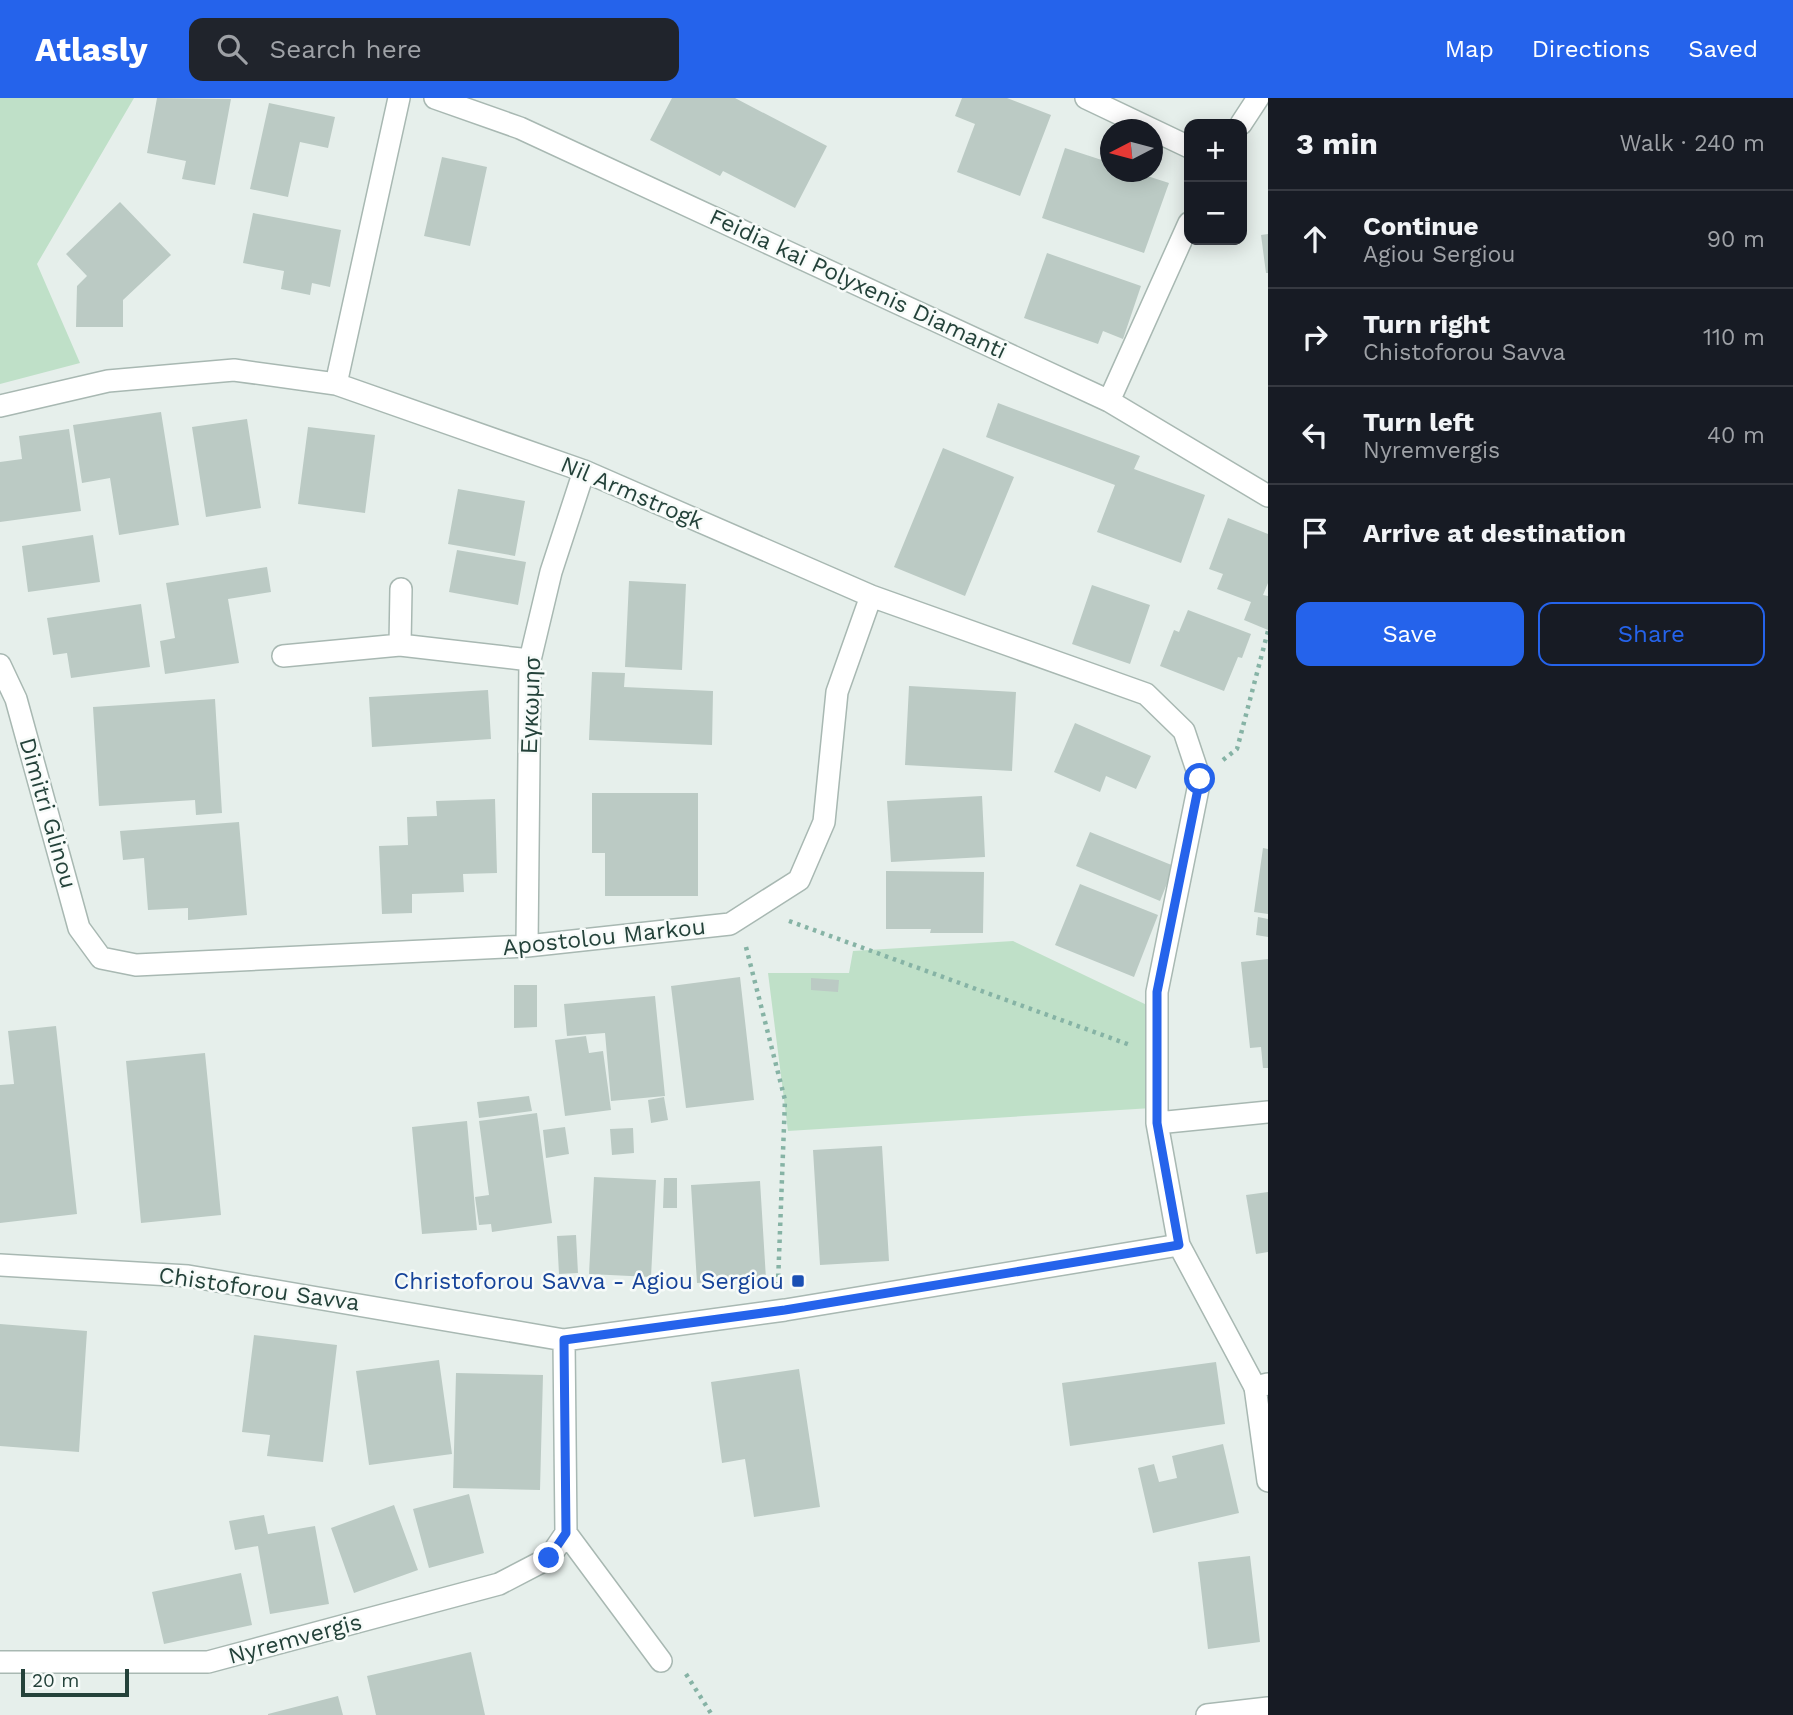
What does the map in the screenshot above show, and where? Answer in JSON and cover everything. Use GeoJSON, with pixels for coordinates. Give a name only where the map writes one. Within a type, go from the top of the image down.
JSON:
{"type":"FeatureCollection","features":[{"type":"Feature","properties":{"kind":"street"},"geometry":{"type":"LineString","coordinates":[[336,384],[400,98]]}},
{"type":"Feature","properties":{"kind":"street","name":"Feidia kai Polyxenis Diamanti"},"geometry":{"type":"LineString","coordinates":[[435,98],[520,128],[1110,401],[1268,496]]}},
{"type":"Feature","properties":{"kind":"street"},"geometry":{"type":"LineString","coordinates":[[1087,98],[1184,145]]}},
{"type":"Feature","properties":{"kind":"street"},"geometry":{"type":"LineString","coordinates":[[1244,119],[1258,98]]}},
{"type":"Feature","properties":{"kind":"street"},"geometry":{"type":"LineString","coordinates":[[1110,401],[1184,234]]}},
{"type":"Feature","properties":{"kind":"street","name":"Nil Armstrogk"},"geometry":{"type":"LineString","coordinates":[[0,406],[107,381],[234,370],[336,384],[584,471],[872,596],[1146,694],[1184,731],[1200,779]]}},
{"type":"Feature","properties":{"kind":"street","name":"Εγκωμησ"},"geometry":{"type":"LineString","coordinates":[[527,946],[530,660],[551,572],[584,471]]}},
{"type":"Feature","properties":{"kind":"street"},"geometry":{"type":"LineString","coordinates":[[400,645],[401,589]]}},
{"type":"Feature","properties":{"kind":"street","name":"Apostolou Markou"},"geometry":{"type":"LineString","coordinates":[[102,958],[136,965],[527,946],[730,924],[799,880],[824,822],[836,692],[872,596]]}},
{"type":"Feature","properties":{"kind":"street"},"geometry":{"type":"LineString","coordinates":[[284,656],[400,645],[530,660]]}},
{"type":"Feature","properties":{"kind":"street","name":"Dimitri Glinou"},"geometry":{"type":"LineString","coordinates":[[0,664],[16,699],[79,928],[102,958]]}},
{"type":"Feature","properties":{"kind":"street"},"geometry":{"type":"LineString","coordinates":[[1200,779],[1157,992],[1157,1123],[1179,1245],[1262,1386],[1268,1481]]}},
{"type":"Feature","properties":{"kind":"street"},"geometry":{"type":"LineString","coordinates":[[1157,1123],[1268,1112]]}},
{"type":"Feature","properties":{"kind":"street","name":"Chistoforou Savva"},"geometry":{"type":"LineString","coordinates":[[0,1265],[188,1276],[564,1340],[777,1311],[1179,1245]]}},
{"type":"Feature","properties":{"kind":"street"},"geometry":{"type":"LineString","coordinates":[[564,1340],[566,1533],[661,1661]]}},
{"type":"Feature","properties":{"kind":"street","name":"Nyremvergis"},"geometry":{"type":"LineString","coordinates":[[0,1662],[208,1662],[499,1584],[549,1558],[566,1533]]}},
{"type":"Feature","properties":{"kind":"street"},"geometry":{"type":"LineString","coordinates":[[1207,1715],[1268,1708]]}},
{"type":"Feature","properties":{"kind":"path"},"geometry":{"type":"LineString","coordinates":[[1200,779],[1237,749],[1268,631]]}},
{"type":"Feature","properties":{"kind":"path"},"geometry":{"type":"LineString","coordinates":[[747,914],[1157,1054]]}},
{"type":"Feature","properties":{"kind":"path"},"geometry":{"type":"LineString","coordinates":[[747,914],[785,1100],[777,1311]]}},
{"type":"Feature","properties":{"kind":"path"},"geometry":{"type":"LineString","coordinates":[[661,1661],[683,1670],[712,1715]]}},
{"type":"Feature","properties":{"kind":"green space"},"geometry":{"type":"Polygon","coordinates":[[[0,98],[134,98],[37,264],[80,363],[0,384],[0,98]]]}},
{"type":"Feature","properties":{"kind":"green space"},"geometry":{"type":"Polygon","coordinates":[[[1013,941],[1149,1006],[1152,1108],[788,1131],[768,973],[849,973],[853,951],[1013,941]]]}},
{"type":"Feature","properties":{"kind":"building"},"geometry":{"type":"Polygon","coordinates":[[[157,98],[231,99],[215,185],[182,179],[186,161],[147,153],[157,98]]]}},
{"type":"Feature","properties":{"kind":"building"},"geometry":{"type":"Polygon","coordinates":[[[672,98],[735,98],[827,146],[795,208],[723,171],[720,176],[650,140],[672,98]]]}},
{"type":"Feature","properties":{"kind":"building"},"geometry":{"type":"Polygon","coordinates":[[[962,98],[1007,98],[1051,115],[1020,196],[957,172],[975,124],[955,116],[962,98]]]}},
{"type":"Feature","properties":{"kind":"building"},"geometry":{"type":"Polygon","coordinates":[[[269,103],[335,117],[328,148],[300,142],[288,197],[250,189],[269,103]]]}},
{"type":"Feature","properties":{"kind":"building"},"geometry":{"type":"Polygon","coordinates":[[[1065,148],[1100,159],[1100,182],[1169,183],[1144,253],[1042,218],[1065,148]]]}},
{"type":"Feature","properties":{"kind":"building"},"geometry":{"type":"Polygon","coordinates":[[[442,157],[487,167],[470,246],[424,236],[442,157]]]}},
{"type":"Feature","properties":{"kind":"building"},"geometry":{"type":"Polygon","coordinates":[[[120,202],[171,255],[123,300],[123,327],[76,327],[77,286],[87,276],[66,254],[120,202]]]}},
{"type":"Feature","properties":{"kind":"building"},"geometry":{"type":"Polygon","coordinates":[[[253,213],[341,230],[330,287],[312,283],[310,295],[281,289],[284,271],[243,263],[253,213]]]}},
{"type":"Feature","properties":{"kind":"building"},"geometry":{"type":"Polygon","coordinates":[[[1268,234],[1268,273],[1266,273],[1261,235],[1268,234]]]}},
{"type":"Feature","properties":{"kind":"building"},"geometry":{"type":"Polygon","coordinates":[[[1047,253],[1141,286],[1123,339],[1103,331],[1098,344],[1024,318],[1047,253]]]}},
{"type":"Feature","properties":{"kind":"building"},"geometry":{"type":"Polygon","coordinates":[[[998,403],[1140,456],[1134,469],[1205,495],[1181,563],[1097,532],[1115,485],[986,437],[998,403]]]}},
{"type":"Feature","properties":{"kind":"building"},"geometry":{"type":"Polygon","coordinates":[[[161,412],[179,525],[119,535],[110,478],[82,483],[73,425],[161,412]]]}},
{"type":"Feature","properties":{"kind":"building"},"geometry":{"type":"Polygon","coordinates":[[[247,419],[261,508],[206,517],[192,427],[247,419]]]}},
{"type":"Feature","properties":{"kind":"building"},"geometry":{"type":"Polygon","coordinates":[[[308,427],[375,435],[365,513],[298,504],[308,427]]]}},
{"type":"Feature","properties":{"kind":"building"},"geometry":{"type":"Polygon","coordinates":[[[69,429],[81,511],[0,522],[0,462],[22,459],[19,436],[69,429]]]}},
{"type":"Feature","properties":{"kind":"building"},"geometry":{"type":"Polygon","coordinates":[[[943,448],[1014,477],[965,596],[894,567],[943,448]]]}},
{"type":"Feature","properties":{"kind":"building"},"geometry":{"type":"Polygon","coordinates":[[[458,489],[525,501],[515,556],[448,544],[458,489]]]}},
{"type":"Feature","properties":{"kind":"building"},"geometry":{"type":"Polygon","coordinates":[[[1228,518],[1268,534],[1268,583],[1263,595],[1268,596],[1268,630],[1244,620],[1251,602],[1217,589],[1223,574],[1209,569],[1228,518]]]}},
{"type":"Feature","properties":{"kind":"building"},"geometry":{"type":"Polygon","coordinates":[[[93,535],[100,582],[28,592],[22,546],[93,535]]]}},
{"type":"Feature","properties":{"kind":"building"},"geometry":{"type":"Polygon","coordinates":[[[457,550],[526,562],[518,605],[449,592],[457,550]]]}},
{"type":"Feature","properties":{"kind":"building"},"geometry":{"type":"Polygon","coordinates":[[[267,567],[271,592],[228,599],[239,663],[165,674],[160,641],[175,638],[166,583],[267,567]]]}},
{"type":"Feature","properties":{"kind":"building"},"geometry":{"type":"Polygon","coordinates":[[[629,581],[686,584],[682,670],[625,667],[629,581]]]}},
{"type":"Feature","properties":{"kind":"building"},"geometry":{"type":"Polygon","coordinates":[[[1092,585],[1150,605],[1130,664],[1072,644],[1092,585]]]}},
{"type":"Feature","properties":{"kind":"building"},"geometry":{"type":"Polygon","coordinates":[[[141,604],[150,667],[71,678],[67,653],[53,655],[47,618],[141,604]]]}},
{"type":"Feature","properties":{"kind":"building"},"geometry":{"type":"Polygon","coordinates":[[[1188,610],[1251,634],[1242,658],[1238,657],[1224,691],[1160,666],[1174,630],[1179,632],[1188,610]]]}},
{"type":"Feature","properties":{"kind":"building"},"geometry":{"type":"Polygon","coordinates":[[[592,672],[625,673],[624,687],[713,691],[712,745],[589,740],[592,672]]]}},
{"type":"Feature","properties":{"kind":"building"},"geometry":{"type":"Polygon","coordinates":[[[909,686],[1016,692],[1012,771],[905,765],[909,686]]]}},
{"type":"Feature","properties":{"kind":"building"},"geometry":{"type":"Polygon","coordinates":[[[488,690],[491,739],[372,747],[369,697],[488,690]]]}},
{"type":"Feature","properties":{"kind":"building"},"geometry":{"type":"Polygon","coordinates":[[[215,699],[222,813],[196,815],[195,800],[99,806],[93,707],[215,699]]]}},
{"type":"Feature","properties":{"kind":"building"},"geometry":{"type":"Polygon","coordinates":[[[1075,723],[1151,756],[1136,789],[1106,776],[1100,792],[1054,772],[1075,723]]]}},
{"type":"Feature","properties":{"kind":"building"},"geometry":{"type":"Polygon","coordinates":[[[592,793],[698,793],[698,896],[605,896],[605,853],[592,853],[592,793]]]}},
{"type":"Feature","properties":{"kind":"building"},"geometry":{"type":"Polygon","coordinates":[[[982,796],[985,857],[891,862],[887,801],[982,796]]]}},
{"type":"Feature","properties":{"kind":"building"},"geometry":{"type":"Polygon","coordinates":[[[495,799],[497,873],[463,874],[464,892],[412,894],[412,913],[382,914],[379,846],[408,845],[407,817],[437,816],[436,801],[495,799]]]}},
{"type":"Feature","properties":{"kind":"building"},"geometry":{"type":"Polygon","coordinates":[[[239,822],[247,915],[188,920],[188,908],[148,910],[144,858],[123,860],[120,831],[239,822]]]}},
{"type":"Feature","properties":{"kind":"building"},"geometry":{"type":"Polygon","coordinates":[[[1090,832],[1174,866],[1160,901],[1076,866],[1090,832]]]}},
{"type":"Feature","properties":{"kind":"building"},"geometry":{"type":"Polygon","coordinates":[[[1263,848],[1268,849],[1268,914],[1254,912],[1263,848]]]}},
{"type":"Feature","properties":{"kind":"building"},"geometry":{"type":"Polygon","coordinates":[[[886,871],[984,872],[983,933],[930,933],[931,929],[886,929],[886,871]]]}},
{"type":"Feature","properties":{"kind":"building"},"geometry":{"type":"Polygon","coordinates":[[[1080,884],[1158,915],[1134,977],[1055,945],[1080,884]]]}},
{"type":"Feature","properties":{"kind":"building"},"geometry":{"type":"Polygon","coordinates":[[[1258,917],[1268,919],[1268,937],[1256,935],[1258,917]]]}},
{"type":"Feature","properties":{"kind":"building"},"geometry":{"type":"Polygon","coordinates":[[[1268,959],[1268,1068],[1263,1068],[1261,1047],[1250,1048],[1241,962],[1268,959]]]}},
{"type":"Feature","properties":{"kind":"building"},"geometry":{"type":"Polygon","coordinates":[[[740,977],[754,1100],[686,1108],[671,986],[740,977]]]}},
{"type":"Feature","properties":{"kind":"building"},"geometry":{"type":"Polygon","coordinates":[[[811,978],[839,980],[838,992],[811,990],[811,978]]]}},
{"type":"Feature","properties":{"kind":"building"},"geometry":{"type":"Polygon","coordinates":[[[514,985],[537,985],[537,1027],[514,1028],[514,985]]]}},
{"type":"Feature","properties":{"kind":"building"},"geometry":{"type":"Polygon","coordinates":[[[655,996],[665,1096],[611,1101],[605,1033],[567,1036],[564,1004],[655,996]]]}},
{"type":"Feature","properties":{"kind":"building"},"geometry":{"type":"Polygon","coordinates":[[[56,1026],[77,1214],[0,1223],[0,1085],[14,1084],[8,1031],[56,1026]]]}},
{"type":"Feature","properties":{"kind":"building"},"geometry":{"type":"Polygon","coordinates":[[[586,1036],[589,1053],[603,1051],[611,1110],[565,1116],[555,1040],[586,1036]]]}},
{"type":"Feature","properties":{"kind":"building"},"geometry":{"type":"Polygon","coordinates":[[[205,1053],[221,1215],[141,1223],[126,1061],[205,1053]]]}},
{"type":"Feature","properties":{"kind":"building"},"geometry":{"type":"Polygon","coordinates":[[[529,1096],[532,1111],[479,1118],[477,1102],[529,1096]]]}},
{"type":"Feature","properties":{"kind":"building"},"geometry":{"type":"Polygon","coordinates":[[[664,1097],[668,1120],[651,1123],[648,1100],[664,1097]]]}},
{"type":"Feature","properties":{"kind":"building"},"geometry":{"type":"Polygon","coordinates":[[[537,1113],[552,1223],[492,1232],[491,1224],[479,1225],[475,1197],[489,1195],[479,1121],[537,1113]]]}},
{"type":"Feature","properties":{"kind":"building"},"geometry":{"type":"Polygon","coordinates":[[[467,1121],[477,1230],[422,1234],[412,1127],[467,1121]]]}},
{"type":"Feature","properties":{"kind":"building"},"geometry":{"type":"Polygon","coordinates":[[[565,1127],[569,1154],[546,1158],[543,1130],[565,1127]]]}},
{"type":"Feature","properties":{"kind":"building"},"geometry":{"type":"Polygon","coordinates":[[[633,1128],[634,1153],[612,1155],[610,1129],[633,1128]]]}},
{"type":"Feature","properties":{"kind":"building"},"geometry":{"type":"Polygon","coordinates":[[[882,1146],[889,1261],[820,1265],[813,1150],[882,1146]]]}},
{"type":"Feature","properties":{"kind":"building"},"geometry":{"type":"Polygon","coordinates":[[[594,1177],[656,1180],[651,1277],[589,1274],[594,1177]]]}},
{"type":"Feature","properties":{"kind":"building"},"geometry":{"type":"Polygon","coordinates":[[[664,1178],[677,1178],[677,1208],[663,1208],[664,1178]]]}},
{"type":"Feature","properties":{"kind":"building"},"geometry":{"type":"Polygon","coordinates":[[[760,1181],[766,1279],[697,1283],[691,1185],[760,1181]]]}},
{"type":"Feature","properties":{"kind":"building"},"geometry":{"type":"Polygon","coordinates":[[[1268,1192],[1268,1252],[1256,1254],[1246,1195],[1268,1192]]]}},
{"type":"Feature","properties":{"kind":"building"},"geometry":{"type":"Polygon","coordinates":[[[576,1235],[578,1273],[559,1274],[557,1236],[576,1235]]]}},
{"type":"Feature","properties":{"kind":"building"},"geometry":{"type":"Polygon","coordinates":[[[0,1324],[87,1331],[79,1452],[0,1446],[0,1324]]]}},
{"type":"Feature","properties":{"kind":"building"},"geometry":{"type":"Polygon","coordinates":[[[254,1335],[337,1345],[323,1462],[267,1456],[270,1435],[242,1432],[254,1335]]]}},
{"type":"Feature","properties":{"kind":"building"},"geometry":{"type":"Polygon","coordinates":[[[439,1360],[452,1454],[369,1465],[356,1371],[439,1360]]]}},
{"type":"Feature","properties":{"kind":"building"},"geometry":{"type":"Polygon","coordinates":[[[1216,1362],[1225,1424],[1070,1446],[1062,1383],[1216,1362]]]}},
{"type":"Feature","properties":{"kind":"building"},"geometry":{"type":"Polygon","coordinates":[[[799,1369],[820,1507],[754,1517],[745,1459],[722,1463],[711,1382],[799,1369]]]}},
{"type":"Feature","properties":{"kind":"building"},"geometry":{"type":"Polygon","coordinates":[[[456,1373],[543,1375],[540,1490],[453,1488],[456,1373]]]}},
{"type":"Feature","properties":{"kind":"building"},"geometry":{"type":"Polygon","coordinates":[[[1223,1444],[1239,1513],[1153,1533],[1138,1468],[1154,1464],[1159,1482],[1177,1478],[1172,1456],[1223,1444]]]}},
{"type":"Feature","properties":{"kind":"building"},"geometry":{"type":"Polygon","coordinates":[[[469,1494],[484,1553],[429,1568],[413,1509],[469,1494]]]}},
{"type":"Feature","properties":{"kind":"building"},"geometry":{"type":"Polygon","coordinates":[[[394,1505],[418,1570],[354,1593],[331,1528],[394,1505]]]}},
{"type":"Feature","properties":{"kind":"building"},"geometry":{"type":"Polygon","coordinates":[[[264,1515],[268,1534],[315,1526],[329,1604],[270,1614],[258,1546],[235,1550],[229,1521],[264,1515]]]}},
{"type":"Feature","properties":{"kind":"building"},"geometry":{"type":"Polygon","coordinates":[[[1250,1556],[1260,1642],[1208,1649],[1198,1562],[1250,1556]]]}},
{"type":"Feature","properties":{"kind":"building"},"geometry":{"type":"Polygon","coordinates":[[[241,1573],[252,1625],[164,1644],[152,1592],[241,1573]]]}},
{"type":"Feature","properties":{"kind":"building"},"geometry":{"type":"Polygon","coordinates":[[[471,1652],[485,1715],[376,1715],[367,1676],[471,1652]]]}},
{"type":"Feature","properties":{"kind":"building"},"geometry":{"type":"Polygon","coordinates":[[[338,1696],[343,1715],[268,1715],[268,1714],[338,1696]]]}},
{"type":"Feature","properties":{"kind":"place","name":"Christoforou Savva - Agiou Sergiou"},"geometry":{"type":"Point","coordinates":[798,1281]}},
{"type":"Feature","properties":{"kind":"route"},"geometry":{"type":"LineString","coordinates":[[549,1558],[566,1533],[564,1340],[785,1310],[1179,1245],[1157,1123],[1157,992],[1200,779]]}}]}
